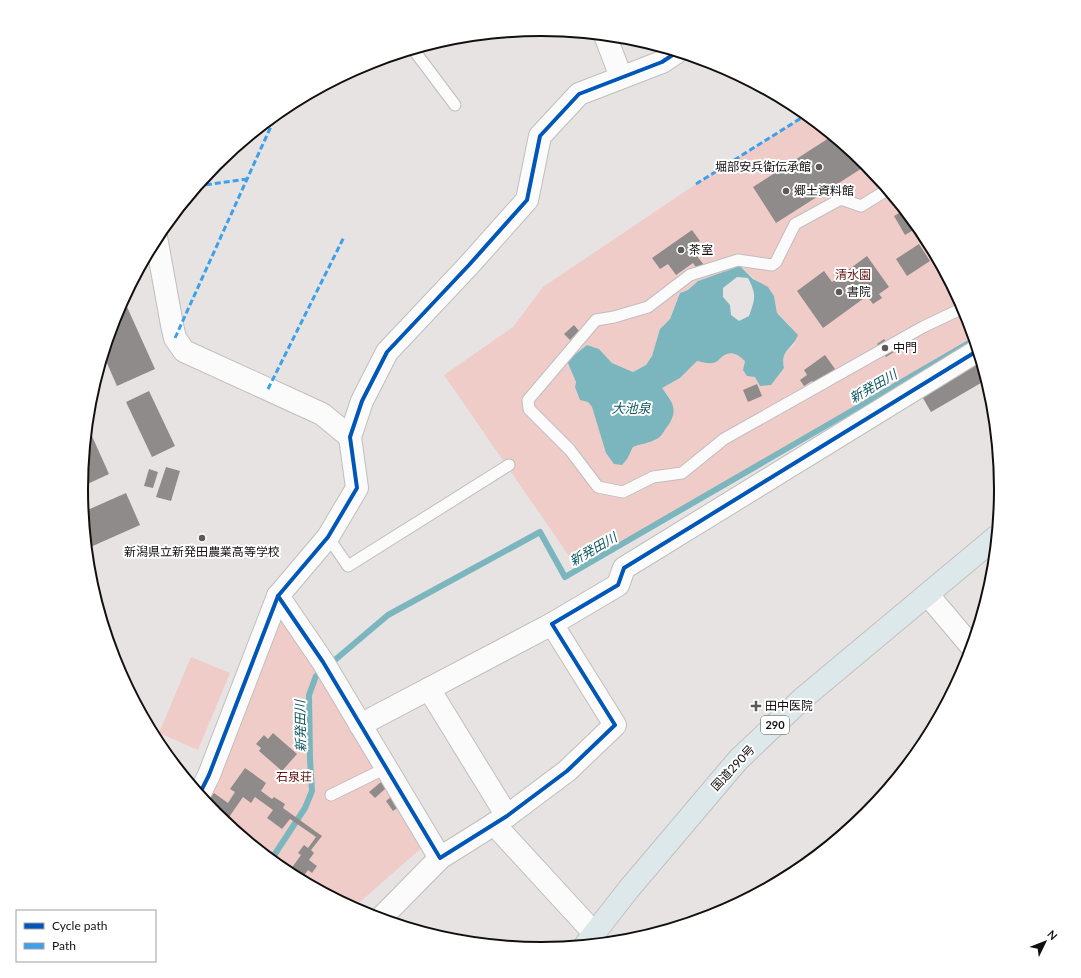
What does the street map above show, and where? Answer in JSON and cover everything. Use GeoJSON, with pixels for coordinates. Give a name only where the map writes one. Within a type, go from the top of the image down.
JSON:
{"type":"FeatureCollection","features":[{"type":"Feature","properties":{"kind":"highway","name":"国道290号"},"geometry":{"type":"LineString","coordinates":[[591,939],[628,890],[738,760],[802,699],[991,542]]}},
{"type":"Feature","properties":{"kind":"street"},"geometry":{"type":"LineString","coordinates":[[607,41],[621,77]]}},
{"type":"Feature","properties":{"kind":"street"},"geometry":{"type":"LineString","coordinates":[[202,790],[209,776],[278,596],[328,537],[358,488],[350,437],[362,401],[387,352],[470,265],[526,200],[540,136],[579,94],[662,62],[672,55]]}},
{"type":"Feature","properties":{"kind":"street"},"geometry":{"type":"LineString","coordinates":[[158,247],[172,325],[176,338],[184,352],[322,414],[350,437]]}},
{"type":"Feature","properties":{"kind":"street"},"geometry":{"type":"LineString","coordinates":[[360,725],[552,624],[618,585],[624,568],[972,354]]}},
{"type":"Feature","properties":{"kind":"street"},"geometry":{"type":"LineString","coordinates":[[928,595],[967,641]]}},
{"type":"Feature","properties":{"kind":"street"},"geometry":{"type":"LineString","coordinates":[[278,596],[326,667],[440,858]]}},
{"type":"Feature","properties":{"kind":"street"},"geometry":{"type":"LineString","coordinates":[[385,914],[440,858],[500,820],[567,771],[615,725],[552,624]]}},
{"type":"Feature","properties":{"kind":"street"},"geometry":{"type":"LineString","coordinates":[[429,689],[500,820],[591,939]]}},
{"type":"Feature","properties":{"kind":"lane"},"geometry":{"type":"LineString","coordinates":[[416,53],[455,105]]}},
{"type":"Feature","properties":{"kind":"lane"},"geometry":{"type":"LineString","coordinates":[[883,192],[861,206],[841,199],[795,224],[776,262],[772,265],[738,260],[690,276],[648,307],[614,317],[596,320],[528,400],[528,409],[570,450],[598,487],[623,492],[653,477],[682,473],[724,439],[923,327],[957,311]]}},
{"type":"Feature","properties":{"kind":"lane"},"geometry":{"type":"LineString","coordinates":[[328,537],[348,566],[509,465]]}},
{"type":"Feature","properties":{"kind":"lane"},"geometry":{"type":"LineString","coordinates":[[331,796],[386,768]]}},
{"type":"Feature","properties":{"kind":"green space","name":"清水園"},"geometry":{"type":"Polygon","coordinates":[[[801,118],[839,148],[881,190],[900,213],[933,262],[947,289],[969,343],[578,569],[444,375],[513,327],[543,287],[696,184],[801,118]],[[740,266],[698,281],[688,290],[680,293],[670,319],[660,330],[652,356],[646,365],[633,372],[612,363],[599,349],[567,361],[576,382],[575,387],[592,407],[607,453],[632,451],[633,447],[657,440],[671,400],[662,388],[680,378],[697,361],[714,363],[726,354],[732,353],[745,361],[743,370],[770,385],[784,368],[783,360],[785,354],[795,344],[790,326],[777,313],[774,296],[740,266]]]}},
{"type":"Feature","properties":{"kind":"green space","name":"石泉荘"},"geometry":{"type":"Polygon","coordinates":[[[278,602],[426,844],[358,904],[289,866],[242,830],[202,790],[278,602]]]}},
{"type":"Feature","properties":{"kind":"green space"},"geometry":{"type":"Polygon","coordinates":[[[191,657],[230,673],[198,750],[159,733],[191,657]]]}},
{"type":"Feature","properties":{"kind":"water","name":"大池泉"},"geometry":{"type":"Polygon","coordinates":[[[740,266],[753,279],[768,287],[774,296],[777,313],[798,335],[785,354],[783,362],[784,368],[771,385],[760,386],[755,377],[747,376],[743,370],[745,361],[735,354],[726,354],[714,363],[697,361],[680,378],[662,388],[672,402],[674,411],[671,421],[661,435],[654,440],[633,447],[622,465],[614,464],[606,453],[592,407],[588,402],[580,400],[575,387],[576,382],[567,361],[587,345],[599,349],[612,363],[633,372],[646,365],[652,356],[660,329],[670,319],[680,293],[688,290],[698,281],[740,266]],[[737,277],[723,288],[723,297],[730,305],[731,315],[739,321],[749,316],[754,301],[753,289],[748,278],[737,277]]]}},
{"type":"Feature","properties":{"kind":"building"},"geometry":{"type":"Polygon","coordinates":[[[827,139],[861,169],[776,223],[753,187],[827,139]]]}},
{"type":"Feature","properties":{"kind":"building"},"geometry":{"type":"Polygon","coordinates":[[[900,213],[912,231],[905,235],[894,216],[900,213]]]}},
{"type":"Feature","properties":{"kind":"building","name":"茶室"},"geometry":{"type":"Polygon","coordinates":[[[692,230],[700,241],[694,245],[700,254],[697,256],[704,265],[697,269],[693,263],[676,275],[668,264],[660,269],[652,258],[692,230]]]}},
{"type":"Feature","properties":{"kind":"building"},"geometry":{"type":"Polygon","coordinates":[[[919,244],[930,261],[907,276],[896,259],[919,244]]]}},
{"type":"Feature","properties":{"kind":"building","name":"書院"},"geometry":{"type":"Polygon","coordinates":[[[867,256],[889,287],[879,294],[882,298],[873,304],[867,296],[823,328],[797,291],[824,271],[832,282],[867,256]]]}},
{"type":"Feature","properties":{"kind":"building"},"geometry":{"type":"Polygon","coordinates":[[[127,306],[155,369],[117,386],[106,361],[127,306]]]}},
{"type":"Feature","properties":{"kind":"building"},"geometry":{"type":"Polygon","coordinates":[[[574,325],[579,331],[570,340],[564,334],[574,325]]]}},
{"type":"Feature","properties":{"kind":"building","name":"中門"},"geometry":{"type":"Polygon","coordinates":[[[884,339],[894,352],[886,357],[877,344],[884,339]]]}},
{"type":"Feature","properties":{"kind":"building"},"geometry":{"type":"Polygon","coordinates":[[[825,355],[835,369],[814,384],[812,381],[804,386],[800,380],[807,375],[804,370],[825,355]]]}},
{"type":"Feature","properties":{"kind":"building"},"geometry":{"type":"Polygon","coordinates":[[[974,361],[981,383],[931,412],[920,393],[974,361]]]}},
{"type":"Feature","properties":{"kind":"building"},"geometry":{"type":"Polygon","coordinates":[[[757,384],[762,396],[748,402],[743,390],[757,384]]]}},
{"type":"Feature","properties":{"kind":"building"},"geometry":{"type":"Polygon","coordinates":[[[149,391],[175,446],[152,457],[126,402],[149,391]]]}},
{"type":"Feature","properties":{"kind":"building"},"geometry":{"type":"Polygon","coordinates":[[[91,433],[109,474],[88,484],[88,459],[91,433]]]}},
{"type":"Feature","properties":{"kind":"building"},"geometry":{"type":"Polygon","coordinates":[[[166,467],[180,471],[171,501],[156,497],[166,467]]]}},
{"type":"Feature","properties":{"kind":"building"},"geometry":{"type":"Polygon","coordinates":[[[149,469],[158,472],[153,488],[144,486],[149,469]]]}},
{"type":"Feature","properties":{"kind":"building"},"geometry":{"type":"Polygon","coordinates":[[[126,493],[140,525],[91,547],[88,510],[126,493]]]}},
{"type":"Feature","properties":{"kind":"building"},"geometry":{"type":"Polygon","coordinates":[[[273,733],[297,754],[282,771],[259,751],[261,748],[256,744],[264,735],[268,739],[273,733]]]}},
{"type":"Feature","properties":{"kind":"building"},"geometry":{"type":"Polygon","coordinates":[[[245,768],[266,783],[261,791],[272,799],[274,797],[285,804],[283,808],[322,836],[311,850],[314,853],[309,860],[317,866],[312,873],[308,870],[304,875],[292,868],[301,855],[298,853],[304,845],[308,848],[316,837],[290,819],[282,829],[267,818],[273,810],[255,797],[251,803],[243,797],[229,817],[210,798],[214,793],[228,803],[235,792],[230,789],[245,768]]]}},
{"type":"Feature","properties":{"kind":"building"},"geometry":{"type":"Polygon","coordinates":[[[381,782],[386,788],[375,798],[369,792],[381,782]]]}},
{"type":"Feature","properties":{"kind":"building"},"geometry":{"type":"Polygon","coordinates":[[[392,796],[400,806],[393,811],[386,801],[392,796]]]}},
{"type":"Feature","properties":{"kind":"waterway","name":"新発田川"},"geometry":{"type":"LineString","coordinates":[[274,855],[305,808],[312,791],[309,695],[316,676],[388,615],[540,532],[565,577],[969,343]]}},
{"type":"Feature","properties":{"kind":"marked path"},"geometry":{"type":"LineString","coordinates":[[696,184],[801,118]]}},
{"type":"Feature","properties":{"kind":"marked path"},"geometry":{"type":"LineString","coordinates":[[175,338],[272,125]]}},
{"type":"Feature","properties":{"kind":"marked path"},"geometry":{"type":"LineString","coordinates":[[205,185],[247,179]]}},
{"type":"Feature","properties":{"kind":"marked path"},"geometry":{"type":"LineString","coordinates":[[268,389],[344,237]]}},
{"type":"Feature","properties":{"kind":"cycle path"},"geometry":{"type":"LineString","coordinates":[[202,790],[209,775],[278,596],[328,537],[357,488],[350,437],[362,401],[387,352],[469,265],[527,200],[540,136],[579,94],[662,62],[672,55]]}},
{"type":"Feature","properties":{"kind":"cycle path"},"geometry":{"type":"LineString","coordinates":[[278,596],[323,662],[440,858],[507,816],[567,771],[615,725],[552,624],[618,585],[624,568],[972,354]]}},
{"type":"Feature","properties":{"kind":"place","name":"堀部安兵衛伝承館"},"geometry":{"type":"Point","coordinates":[819,167]}},
{"type":"Feature","properties":{"kind":"place","name":"郷土資料館"},"geometry":{"type":"Point","coordinates":[786,191]}},
{"type":"Feature","properties":{"kind":"place","name":"茶室"},"geometry":{"type":"Point","coordinates":[681,250]}},
{"type":"Feature","properties":{"kind":"place","name":"書院"},"geometry":{"type":"Point","coordinates":[839,292]}},
{"type":"Feature","properties":{"kind":"place","name":"中門"},"geometry":{"type":"Point","coordinates":[885,348]}},
{"type":"Feature","properties":{"kind":"place","name":"新潟県立新発田農業高等学校"},"geometry":{"type":"Point","coordinates":[202,538]}},
{"type":"Feature","properties":{"kind":"place","name":"田中医院"},"geometry":{"type":"Point","coordinates":[756,706]}}]}
